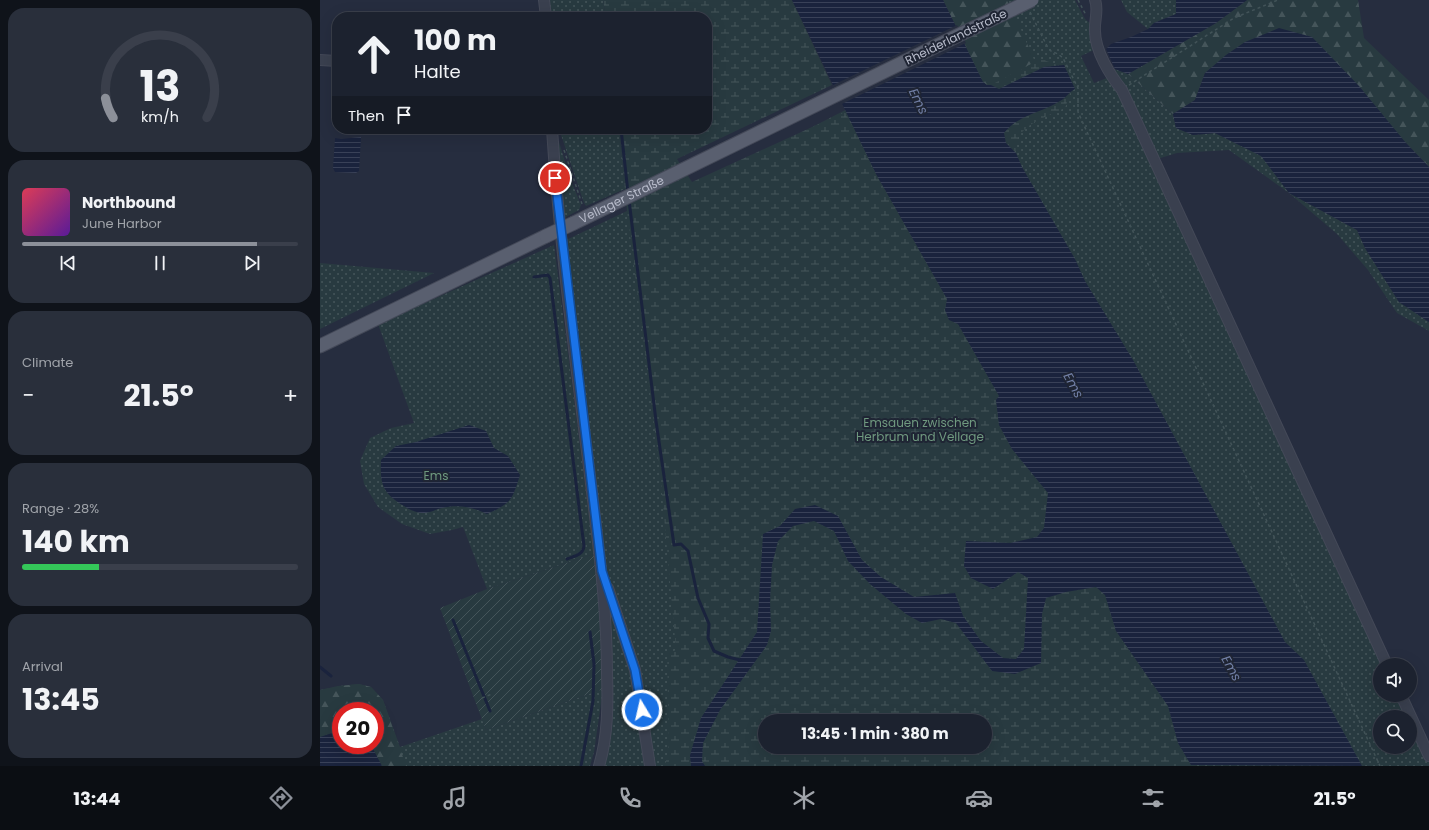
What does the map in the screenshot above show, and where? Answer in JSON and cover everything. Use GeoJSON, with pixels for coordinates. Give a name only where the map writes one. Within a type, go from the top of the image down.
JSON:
{"type":"FeatureCollection","features":[{"type":"Feature","properties":{"kind":"main road","name":"Rheiderlandstraße"},"geometry":{"type":"LineString","coordinates":[[880,74],[1030,3]]}},
{"type":"Feature","properties":{"kind":"main road","name":"Vellager Straße"},"geometry":{"type":"LineString","coordinates":[[320,346],[880,74]]}},
{"type":"Feature","properties":{"kind":"street"},"geometry":{"type":"LineString","coordinates":[[544,0],[545,12]]}},
{"type":"Feature","properties":{"kind":"street"},"geometry":{"type":"LineString","coordinates":[[1095,0],[1096,14],[1094,34],[1097,46],[1111,77],[1122,90],[1384,658]]}},
{"type":"Feature","properties":{"kind":"street"},"geometry":{"type":"LineString","coordinates":[[320,60],[332,61]]}},
{"type":"Feature","properties":{"kind":"street"},"geometry":{"type":"LineString","coordinates":[[552,134],[560,220],[602,571],[607,630],[608,710],[600,766]]}},
{"type":"Feature","properties":{"kind":"street"},"geometry":{"type":"LineString","coordinates":[[602,571],[635,670],[650,766]]}},
{"type":"Feature","properties":{"kind":"street"},"geometry":{"type":"LineString","coordinates":[[1404,702],[1429,756]]}},
{"type":"Feature","properties":{"kind":"path"},"geometry":{"type":"LineString","coordinates":[[1078,0],[1087,17],[1095,21]]}},
{"type":"Feature","properties":{"kind":"path"},"geometry":{"type":"LineString","coordinates":[[1122,90],[1234,18],[1278,0]]}},
{"type":"Feature","properties":{"kind":"path"},"geometry":{"type":"LineString","coordinates":[[1030,3],[1047,46],[1051,51],[1063,58],[1078,88],[1078,112],[1082,121],[1380,766]]}},
{"type":"Feature","properties":{"kind":"path"},"geometry":{"type":"LineString","coordinates":[[564,149],[584,209]]}},
{"type":"Feature","properties":{"kind":"path"},"geometry":{"type":"LineString","coordinates":[[482,698],[492,694]]}},
{"type":"Feature","properties":{"kind":"green space"},"geometry":{"type":"Polygon","coordinates":[[[546,0],[603,0],[605,12],[547,12],[546,0]]]}},
{"type":"Feature","properties":{"kind":"green space"},"geometry":{"type":"Polygon","coordinates":[[[603,0],[792,0],[832,85],[677,159],[692,182],[845,112],[876,174],[947,299],[945,310],[949,320],[958,324],[1000,396],[996,400],[999,425],[1012,449],[1048,493],[1044,528],[1037,537],[1010,543],[966,541],[993,589],[1018,572],[1028,578],[1024,649],[1016,659],[1003,658],[981,641],[963,616],[955,593],[915,597],[881,577],[862,560],[838,516],[795,509],[780,526],[763,534],[757,632],[701,718],[690,755],[691,766],[665,766],[669,744],[667,654],[676,650],[660,471],[627,211],[619,134],[712,134],[712,12],[605,12],[603,0]]]}},
{"type":"Feature","properties":{"kind":"green space"},"geometry":{"type":"Polygon","coordinates":[[[943,0],[1008,0],[1035,62],[991,85],[987,85],[983,82],[943,0]]]}},
{"type":"Feature","properties":{"kind":"green space","name":"Emsauen zwischen Herbrum und Vellage"},"geometry":{"type":"Polygon","coordinates":[[[1008,0],[1075,0],[1085,19],[1092,25],[1094,50],[1081,56],[1094,83],[1111,77],[1115,69],[1128,74],[1173,114],[1176,128],[1193,135],[1215,133],[1262,156],[1289,193],[1229,150],[1177,153],[1154,160],[1384,658],[1373,658],[1373,702],[1404,702],[1408,710],[1373,710],[1373,754],[1417,754],[1417,730],[1429,756],[1429,766],[602,766],[605,580],[630,639],[602,556],[564,241],[627,211],[629,221],[1017,22],[1008,0]]]}},
{"type":"Feature","properties":{"kind":"green space"},"geometry":{"type":"Polygon","coordinates":[[[1121,0],[1176,0],[1176,14],[1154,23],[1148,29],[1127,12],[1121,0]]]}},
{"type":"Feature","properties":{"kind":"green space"},"geometry":{"type":"Polygon","coordinates":[[[1247,0],[1358,0],[1364,38],[1429,100],[1429,167],[1406,143],[1245,42],[1205,73],[1195,100],[1173,114],[1128,74],[1216,23],[1247,0]]]}},
{"type":"Feature","properties":{"kind":"green space"},"geometry":{"type":"Polygon","coordinates":[[[1041,59],[1060,66],[1044,67],[999,89],[991,85],[1041,59]]]}},
{"type":"Feature","properties":{"kind":"green space"},"geometry":{"type":"Polygon","coordinates":[[[1071,91],[1065,108],[1036,121],[1023,131],[1016,143],[1016,153],[1006,143],[1004,133],[1015,122],[1053,105],[1064,98],[1071,91]]]}},
{"type":"Feature","properties":{"kind":"green space"},"geometry":{"type":"Polygon","coordinates":[[[555,134],[581,205],[579,210],[562,219],[555,134]]]}},
{"type":"Feature","properties":{"kind":"green space"},"geometry":{"type":"Polygon","coordinates":[[[561,134],[620,134],[625,189],[586,206],[561,134]]]}},
{"type":"Feature","properties":{"kind":"green space"},"geometry":{"type":"Polygon","coordinates":[[[1289,193],[1357,230],[1365,248],[1399,302],[1429,322],[1429,331],[1397,313],[1368,270],[1337,234],[1289,193]]]}},
{"type":"Feature","properties":{"kind":"green space","name":"Ems"},"geometry":{"type":"Polygon","coordinates":[[[554,245],[594,554],[487,589],[463,527],[430,534],[402,524],[378,507],[364,484],[360,461],[370,438],[391,428],[414,423],[378,324],[554,245]]]}},
{"type":"Feature","properties":{"kind":"green space"},"geometry":{"type":"Polygon","coordinates":[[[320,263],[434,273],[320,329],[320,263]]]}},
{"type":"Feature","properties":{"kind":"green space"},"geometry":{"type":"Polygon","coordinates":[[[814,521],[834,531],[848,561],[870,584],[922,623],[941,619],[956,623],[992,671],[1042,647],[1042,614],[1046,597],[1096,587],[1105,595],[1116,632],[1168,706],[1178,743],[1192,766],[705,766],[702,762],[703,743],[720,710],[767,645],[771,631],[770,601],[772,565],[778,541],[793,526],[814,521]]]}},
{"type":"Feature","properties":{"kind":"green space"},"geometry":{"type":"Polygon","coordinates":[[[594,554],[600,589],[603,689],[486,730],[440,608],[487,589],[594,554]]]}},
{"type":"Feature","properties":{"kind":"green space"},"geometry":{"type":"Polygon","coordinates":[[[359,684],[371,687],[384,702],[332,702],[332,754],[384,754],[384,703],[400,747],[482,719],[486,730],[603,689],[594,752],[590,766],[320,766],[320,690],[359,684]]]}},
{"type":"Feature","properties":{"kind":"green space"},"geometry":{"type":"Polygon","coordinates":[[[359,684],[371,687],[384,702],[332,702],[332,733],[320,737],[320,690],[359,684]]]}},
{"type":"Feature","properties":{"kind":"green space"},"geometry":{"type":"Polygon","coordinates":[[[384,703],[406,766],[382,766],[376,754],[384,754],[384,703]]]}},
{"type":"Feature","properties":{"kind":"water","name":"Ems"},"geometry":{"type":"Polygon","coordinates":[[[792,0],[943,0],[983,82],[999,89],[1044,67],[1064,65],[1075,89],[1062,100],[1023,118],[1009,127],[1004,133],[1006,143],[1016,153],[1022,167],[1075,259],[1085,281],[1133,360],[1285,642],[1304,660],[1362,766],[1191,765],[1178,743],[1168,706],[1116,631],[1105,595],[1096,587],[1066,592],[1046,598],[1042,614],[1041,663],[1015,674],[992,671],[956,623],[941,619],[922,623],[906,614],[870,584],[848,561],[834,531],[814,521],[793,526],[778,541],[772,565],[770,601],[771,631],[767,645],[720,710],[703,743],[702,761],[705,766],[691,766],[690,755],[701,718],[757,632],[763,534],[780,526],[795,509],[815,505],[838,516],[862,560],[881,577],[914,597],[955,593],[963,616],[981,641],[1003,658],[1016,659],[1024,649],[1028,578],[1018,572],[993,589],[971,578],[964,566],[966,541],[1010,543],[1037,537],[1044,528],[1048,493],[1012,449],[999,425],[996,400],[999,396],[958,324],[949,320],[945,310],[947,299],[876,174],[792,0]]]}},
{"type":"Feature","properties":{"kind":"water"},"geometry":{"type":"Polygon","coordinates":[[[1176,0],[1247,0],[1216,23],[1128,74],[1115,69],[1106,49],[1111,44],[1131,37],[1148,29],[1154,23],[1176,14],[1176,0]]]}},
{"type":"Feature","properties":{"kind":"water"},"geometry":{"type":"Polygon","coordinates":[[[1279,28],[1312,37],[1359,86],[1406,143],[1429,167],[1429,322],[1399,302],[1365,248],[1357,230],[1289,193],[1261,156],[1215,133],[1193,135],[1176,128],[1173,114],[1195,100],[1205,73],[1226,55],[1245,42],[1279,28]]]}},
{"type":"Feature","properties":{"kind":"water"},"geometry":{"type":"Polygon","coordinates":[[[361,137],[359,171],[356,173],[335,172],[333,168],[335,138],[341,139],[361,137]]]}},
{"type":"Feature","properties":{"kind":"water"},"geometry":{"type":"Polygon","coordinates":[[[469,425],[486,431],[494,448],[508,456],[520,475],[510,500],[502,507],[487,514],[471,508],[460,506],[421,513],[413,511],[391,497],[382,482],[381,460],[396,446],[416,442],[469,425]]]}},
{"type":"Feature","properties":{"kind":"water"},"geometry":{"type":"Polygon","coordinates":[[[332,733],[332,754],[376,754],[382,766],[320,766],[320,737],[332,733]]]}},
{"type":"Feature","properties":{"kind":"pier"},"geometry":{"type":"Polygon","coordinates":[[[957,25],[966,43],[840,105],[831,86],[957,25]]]}},
{"type":"Feature","properties":{"kind":"waterway"},"geometry":{"type":"LineString","coordinates":[[622,134],[628,193]]}},
{"type":"Feature","properties":{"kind":"waterway"},"geometry":{"type":"LineString","coordinates":[[629,200],[656,421],[674,545],[681,544],[688,551],[698,598],[709,624],[708,638],[714,651],[740,660]]}},
{"type":"Feature","properties":{"kind":"waterway"},"geometry":{"type":"LineString","coordinates":[[534,277],[548,275],[550,278],[584,546],[580,553],[567,559]]}},
{"type":"Feature","properties":{"kind":"waterway"},"geometry":{"type":"LineString","coordinates":[[453,620],[490,711]]}},
{"type":"Feature","properties":{"kind":"waterway"},"geometry":{"type":"LineString","coordinates":[[581,766],[593,701],[594,664],[590,632]]}},
{"type":"Feature","properties":{"kind":"waterway"},"geometry":{"type":"LineString","coordinates":[[320,667],[331,676]]}},
{"type":"Feature","properties":{"kind":"route"},"geometry":{"type":"LineString","coordinates":[[555,178],[602,571],[635,670],[642,710]]}}]}
